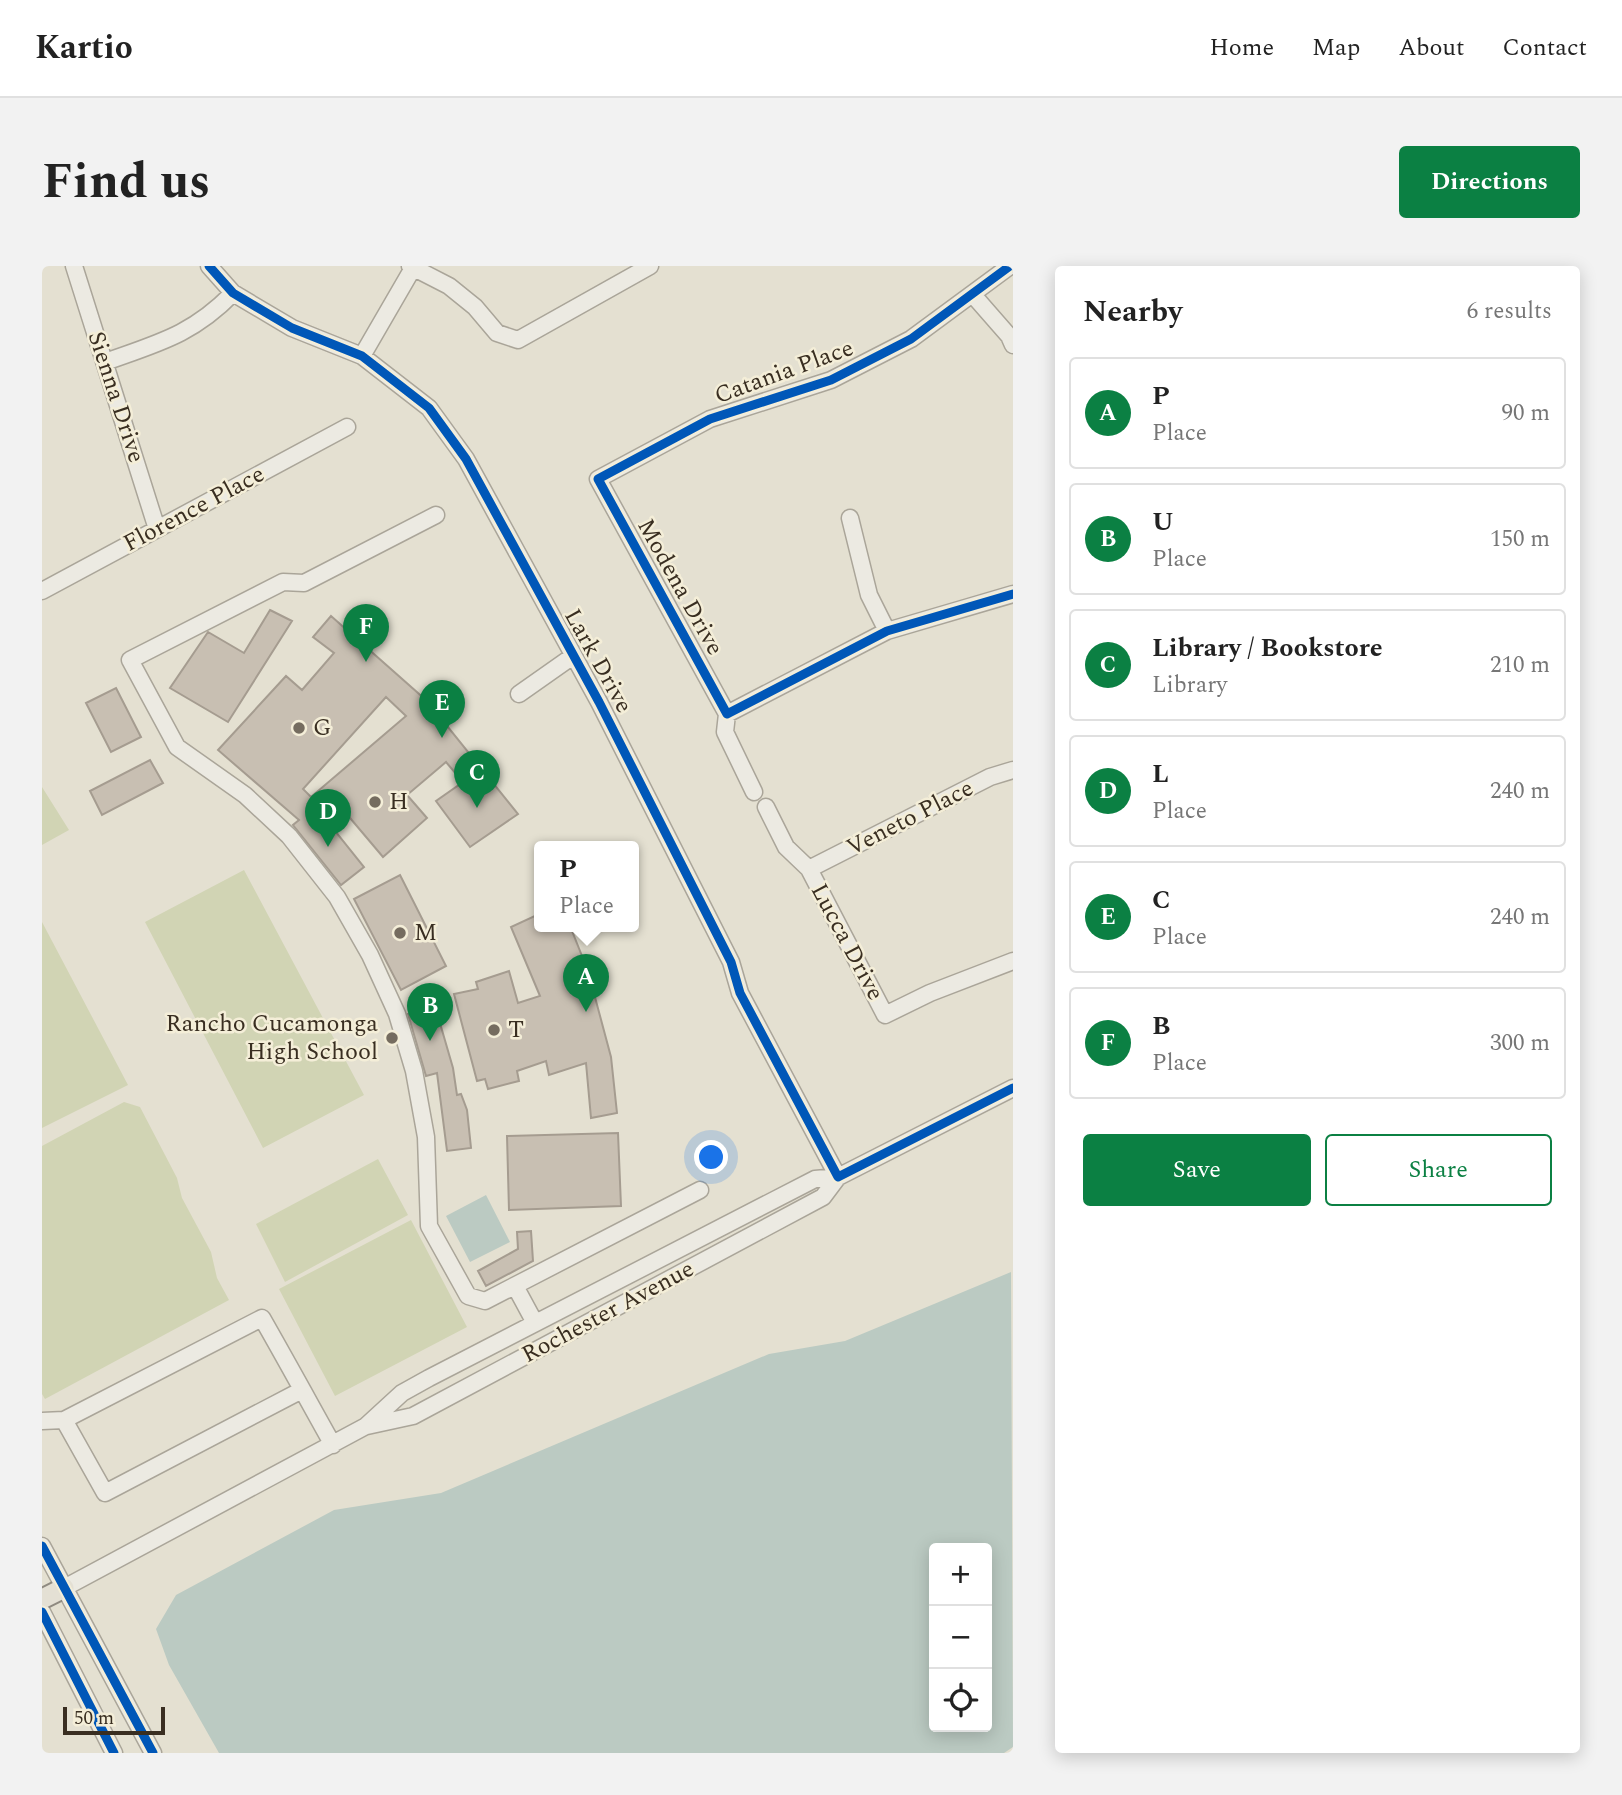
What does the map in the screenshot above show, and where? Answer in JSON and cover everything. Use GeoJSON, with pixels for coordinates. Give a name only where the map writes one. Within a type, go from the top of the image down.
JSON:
{"type":"FeatureCollection","features":[{"type":"Feature","properties":{"kind":"main road","name":"Rochester Avenue"},"geometry":{"type":"LineString","coordinates":[[42,1599],[64,1588]]}},
{"type":"Feature","properties":{"kind":"street","name":"Sienna Drive"},"geometry":{"type":"LineString","coordinates":[[74,266],[157,529]]}},
{"type":"Feature","properties":{"kind":"street","name":"Lark Drive"},"geometry":{"type":"LineString","coordinates":[[209,266],[233,293],[292,328],[362,356],[429,408],[466,459],[573,656],[732,961],[740,993],[838,1177]]}},
{"type":"Feature","properties":{"kind":"street"},"geometry":{"type":"LineString","coordinates":[[362,356],[411,267],[449,286],[475,307],[497,333],[518,341],[650,266]]}},
{"type":"Feature","properties":{"kind":"street","name":"Catania Place"},"geometry":{"type":"LineString","coordinates":[[598,479],[710,419],[831,380],[911,339],[974,296],[1010,266]]}},
{"type":"Feature","properties":{"kind":"street"},"geometry":{"type":"LineString","coordinates":[[105,362],[180,335],[213,314],[233,293]]}},
{"type":"Feature","properties":{"kind":"street"},"geometry":{"type":"LineString","coordinates":[[974,296],[1009,336],[1013,345]]}},
{"type":"Feature","properties":{"kind":"street","name":"Florence Place"},"geometry":{"type":"LineString","coordinates":[[42,591],[347,428]]}},
{"type":"Feature","properties":{"kind":"street","name":"Modena Drive"},"geometry":{"type":"LineString","coordinates":[[598,479],[727,715],[725,732],[754,792]]}},
{"type":"Feature","properties":{"kind":"street"},"geometry":{"type":"LineString","coordinates":[[436,514],[304,583],[283,582],[130,660],[177,747],[246,794],[289,836],[337,897],[394,1006],[414,1071],[426,1136],[429,1226],[468,1296],[485,1301],[700,1190]]}},
{"type":"Feature","properties":{"kind":"street"},"geometry":{"type":"LineString","coordinates":[[850,518],[869,595],[887,631]]}},
{"type":"Feature","properties":{"kind":"street"},"geometry":{"type":"LineString","coordinates":[[727,715],[887,631],[1013,594]]}},
{"type":"Feature","properties":{"kind":"street"},"geometry":{"type":"LineString","coordinates":[[520,694],[573,656]]}},
{"type":"Feature","properties":{"kind":"street","name":"Veneto Place"},"geometry":{"type":"LineString","coordinates":[[809,869],[990,777],[1013,770]]}},
{"type":"Feature","properties":{"kind":"street","name":"Lucca Drive"},"geometry":{"type":"LineString","coordinates":[[766,807],[786,847],[809,869],[885,1015],[930,993],[1013,961]]}},
{"type":"Feature","properties":{"kind":"street","name":"Rochester Avenue"},"geometry":{"type":"LineString","coordinates":[[366,1426],[413,1416],[822,1197],[838,1177],[1013,1088]]}},
{"type":"Feature","properties":{"kind":"street","name":"Rochester Avenue"},"geometry":{"type":"LineString","coordinates":[[64,1588],[366,1426],[401,1393],[814,1178],[838,1177]]}},
{"type":"Feature","properties":{"kind":"street"},"geometry":{"type":"LineString","coordinates":[[515,1286],[535,1324]]}},
{"type":"Feature","properties":{"kind":"street"},"geometry":{"type":"LineString","coordinates":[[42,1422],[64,1420],[262,1318],[332,1445]]}},
{"type":"Feature","properties":{"kind":"street"},"geometry":{"type":"LineString","coordinates":[[64,1420],[104,1493],[302,1390]]}},
{"type":"Feature","properties":{"kind":"street"},"geometry":{"type":"LineString","coordinates":[[42,1546],[153,1753]]}},
{"type":"Feature","properties":{"kind":"street"},"geometry":{"type":"LineString","coordinates":[[42,1612],[114,1753]]}},
{"type":"Feature","properties":{"kind":"green space"},"geometry":{"type":"Polygon","coordinates":[[[42,787],[69,830],[42,845],[42,787]]]}},
{"type":"Feature","properties":{"kind":"green space"},"geometry":{"type":"Polygon","coordinates":[[[244,870],[364,1095],[263,1148],[145,922],[244,870]]]}},
{"type":"Feature","properties":{"kind":"green space"},"geometry":{"type":"Polygon","coordinates":[[[42,922],[128,1085],[42,1128],[42,922]]]}},
{"type":"Feature","properties":{"kind":"green space"},"geometry":{"type":"Polygon","coordinates":[[[124,1102],[140,1107],[177,1178],[182,1198],[211,1252],[217,1278],[229,1300],[45,1399],[42,1394],[42,1146],[124,1102]]]}},
{"type":"Feature","properties":{"kind":"green space"},"geometry":{"type":"Polygon","coordinates":[[[378,1159],[408,1215],[285,1282],[256,1224],[378,1159]]]}},
{"type":"Feature","properties":{"kind":"green space"},"geometry":{"type":"Polygon","coordinates":[[[411,1220],[467,1327],[335,1396],[279,1289],[411,1220]]]}},
{"type":"Feature","properties":{"kind":"shaded area"},"geometry":{"type":"Polygon","coordinates":[[[486,1195],[510,1242],[470,1262],[446,1216],[486,1195]]]}},
{"type":"Feature","properties":{"kind":"shaded area"},"geometry":{"type":"Polygon","coordinates":[[[1011,1272],[1013,1747],[1004,1753],[219,1753],[169,1665],[156,1629],[176,1595],[334,1510],[441,1493],[769,1354],[845,1341],[1011,1272]]]}},
{"type":"Feature","properties":{"kind":"building"},"geometry":{"type":"Polygon","coordinates":[[[270,610],[292,621],[228,722],[170,688],[208,632],[244,653],[270,610]]]}},
{"type":"Feature","properties":{"kind":"building"},"geometry":{"type":"Polygon","coordinates":[[[331,616],[427,701],[518,814],[470,847],[436,801],[463,782],[446,762],[407,795],[427,818],[383,857],[334,799],[319,811],[364,867],[341,885],[293,825],[299,820],[218,750],[286,676],[302,690],[334,653],[313,637],[331,616]],[[386,697],[303,789],[311,797],[406,716],[386,697]]]}},
{"type":"Feature","properties":{"kind":"building"},"geometry":{"type":"Polygon","coordinates":[[[116,688],[141,737],[111,752],[86,703],[116,688]]]}},
{"type":"Feature","properties":{"kind":"building"},"geometry":{"type":"Polygon","coordinates":[[[150,760],[163,783],[102,815],[90,791],[150,760]]]}},
{"type":"Feature","properties":{"kind":"building","name":"M"},"geometry":{"type":"Polygon","coordinates":[[[400,875],[446,966],[401,990],[354,899],[400,875]]]}},
{"type":"Feature","properties":{"kind":"building"},"geometry":{"type":"Polygon","coordinates":[[[534,916],[534,932],[572,932],[588,971],[611,1057],[617,1113],[591,1118],[586,1063],[549,1075],[546,1061],[517,1071],[519,1081],[488,1089],[485,1079],[477,1081],[454,994],[478,989],[476,982],[509,971],[518,1003],[540,996],[511,927],[534,916]]]}},
{"type":"Feature","properties":{"kind":"building"},"geometry":{"type":"Polygon","coordinates":[[[435,1006],[453,1068],[457,1095],[461,1094],[467,1110],[471,1148],[447,1151],[437,1073],[426,1076],[408,1014],[435,1006]]]}},
{"type":"Feature","properties":{"kind":"building"},"geometry":{"type":"Polygon","coordinates":[[[618,1133],[621,1206],[509,1210],[507,1136],[618,1133]]]}},
{"type":"Feature","properties":{"kind":"building"},"geometry":{"type":"Polygon","coordinates":[[[531,1231],[533,1261],[486,1286],[478,1271],[518,1249],[517,1232],[531,1231]]]}},
{"type":"Feature","properties":{"kind":"cycle path"},"geometry":{"type":"LineString","coordinates":[[209,266],[233,293],[292,328],[362,356],[429,408],[466,459],[599,702],[731,962],[740,993],[838,1177],[1013,1088]]}},
{"type":"Feature","properties":{"kind":"cycle path"},"geometry":{"type":"LineString","coordinates":[[1010,266],[911,339],[831,380],[710,419],[598,479],[727,714],[887,631],[1013,594]]}},
{"type":"Feature","properties":{"kind":"cycle path"},"geometry":{"type":"LineString","coordinates":[[42,1546],[153,1753]]}},
{"type":"Feature","properties":{"kind":"cycle path"},"geometry":{"type":"LineString","coordinates":[[42,1612],[114,1753]]}},
{"type":"Feature","properties":{"kind":"place","name":"B"},"geometry":{"type":"Point","coordinates":[366,662]}},
{"type":"Feature","properties":{"kind":"place","name":"G"},"geometry":{"type":"Point","coordinates":[299,728]}},
{"type":"Feature","properties":{"kind":"place","name":"C"},"geometry":{"type":"Point","coordinates":[442,738]}},
{"type":"Feature","properties":{"kind":"place","name":"H"},"geometry":{"type":"Point","coordinates":[375,802]}},
{"type":"Feature","properties":{"kind":"place","name":"Library / Bookstore"},"geometry":{"type":"Point","coordinates":[477,808]}},
{"type":"Feature","properties":{"kind":"place","name":"L"},"geometry":{"type":"Point","coordinates":[328,847]}},
{"type":"Feature","properties":{"kind":"place","name":"M"},"geometry":{"type":"Point","coordinates":[400,933]}},
{"type":"Feature","properties":{"kind":"place","name":"P"},"geometry":{"type":"Point","coordinates":[586,1012]}},
{"type":"Feature","properties":{"kind":"place","name":"T"},"geometry":{"type":"Point","coordinates":[494,1030]}},
{"type":"Feature","properties":{"kind":"place","name":"Rancho Cucamonga High School"},"geometry":{"type":"Point","coordinates":[392,1038]}},
{"type":"Feature","properties":{"kind":"place","name":"U"},"geometry":{"type":"Point","coordinates":[430,1041]}}]}
